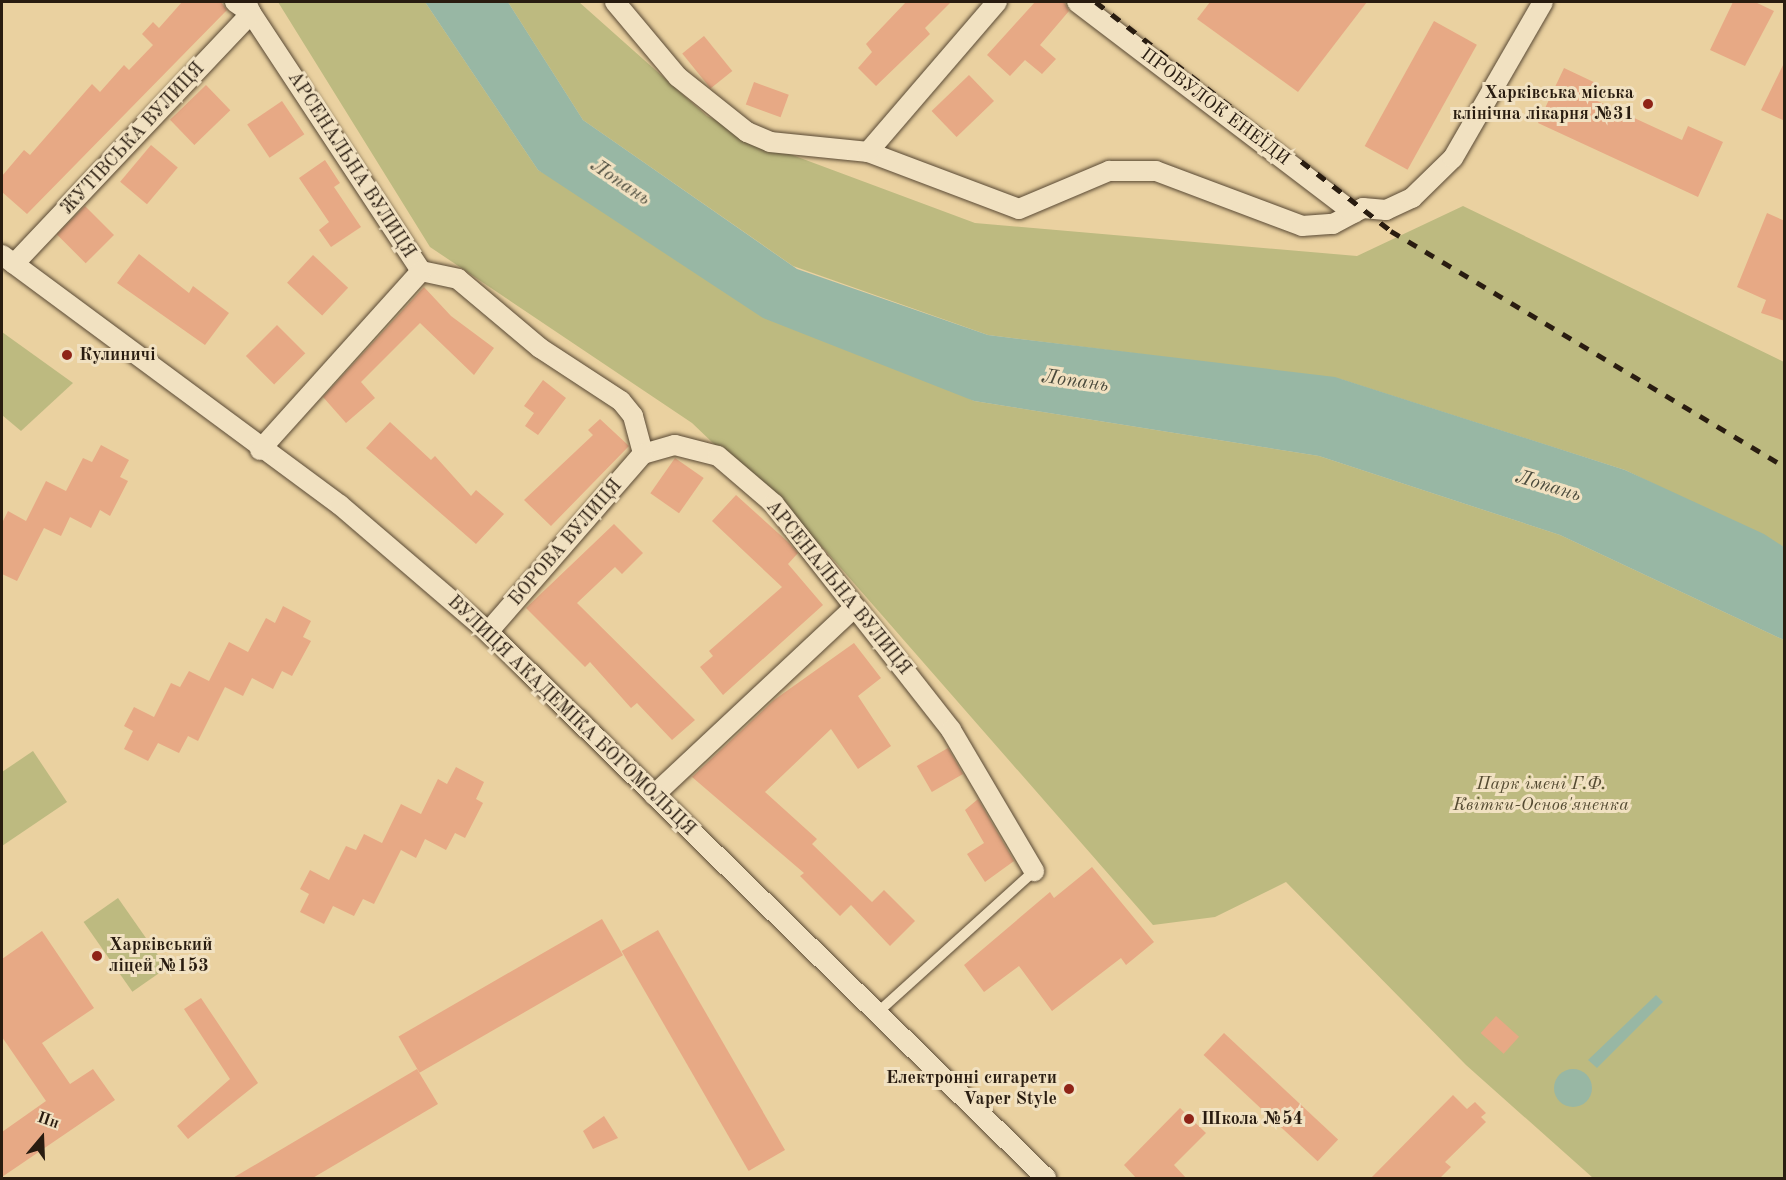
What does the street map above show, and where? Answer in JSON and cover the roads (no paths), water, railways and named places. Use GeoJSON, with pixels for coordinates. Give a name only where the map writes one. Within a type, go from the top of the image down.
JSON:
{"type":"FeatureCollection","features":[{"type":"Feature","properties":{"kind":"street","name":"АРСЕНАЛЬНА ВУЛИЦЯ"},"geometry":{"type":"LineString","coordinates":[[235,2],[249,8],[421,271],[458,279],[540,348],[621,401],[633,416],[644,454],[675,445],[718,456],[774,504],[951,730],[1034,871]]}},
{"type":"Feature","properties":{"kind":"street"},"geometry":{"type":"LineString","coordinates":[[615,2],[678,77],[747,132],[770,142],[868,152],[1019,209],[1109,171],[1131,168],[1156,171],[1302,226],[1333,224],[1363,208],[1386,210],[1412,198],[1453,158],[1543,2]]}},
{"type":"Feature","properties":{"kind":"street"},"geometry":{"type":"LineString","coordinates":[[868,152],[997,2]]}},
{"type":"Feature","properties":{"kind":"street","name":"ПРОВУЛОК ЕНЕЇДИ"},"geometry":{"type":"LineString","coordinates":[[1077,2],[1350,215]]}},
{"type":"Feature","properties":{"kind":"street","name":"ЖУТІВСЬКА ВУЛИЦЯ"},"geometry":{"type":"LineString","coordinates":[[8,260],[249,8]]}},
{"type":"Feature","properties":{"kind":"street","name":"ВУЛИЦЯ АКАДЕМІКА БОГОМОЛЬЦЯ"},"geometry":{"type":"LineString","coordinates":[[8,260],[260,450],[340,505],[488,632],[1046,1179]]}},
{"type":"Feature","properties":{"kind":"street"},"geometry":{"type":"LineString","coordinates":[[260,450],[421,271]]}},
{"type":"Feature","properties":{"kind":"street","name":"БОРОВА ВУЛИЦЯ"},"geometry":{"type":"LineString","coordinates":[[488,632],[644,454]]}},
{"type":"Feature","properties":{"kind":"street"},"geometry":{"type":"LineString","coordinates":[[654,795],[855,607]]}},
{"type":"Feature","properties":{"kind":"lane"},"geometry":{"type":"LineString","coordinates":[[877,1013],[1034,871]]}},
{"type":"Feature","properties":{"kind":"water","name":"Лопань"},"geometry":{"type":"Polygon","coordinates":[[[425,2],[508,2],[583,120],[797,269],[988,335],[1335,377],[1625,470],[1764,534],[1784,547],[1784,640],[1560,535],[1319,456],[974,401],[763,318],[538,170],[425,2]]]}},
{"type":"Feature","properties":{"kind":"water"},"geometry":{"type":"Polygon","coordinates":[[[1656,995],[1663,1002],[1597,1068],[1588,1060],[1656,995]]]}},
{"type":"Feature","properties":{"kind":"water"},"geometry":{"type":"Polygon","coordinates":[[[1573,1069],[1580,1070],[1586,1075],[1591,1081],[1591,1095],[1586,1101],[1580,1106],[1573,1107],[1566,1106],[1560,1101],[1555,1095],[1554,1088],[1555,1081],[1560,1075],[1566,1070],[1573,1069]]]}},
{"type":"Feature","properties":{"kind":"railway"},"geometry":{"type":"LineString","coordinates":[[1096,2],[1391,231],[1784,466]]}},
{"type":"Feature","properties":{"kind":"place","name":"Харківська міська клінічна лікарня №31"},"geometry":{"type":"Point","coordinates":[1648,104]}},
{"type":"Feature","properties":{"kind":"place","name":"Кулиничі"},"geometry":{"type":"Point","coordinates":[67,355]}},
{"type":"Feature","properties":{"kind":"place","name":"Харківський ліцей №153"},"geometry":{"type":"Point","coordinates":[97,956]}},
{"type":"Feature","properties":{"kind":"place","name":"Електронні сигарети Vaper Style"},"geometry":{"type":"Point","coordinates":[1069,1089]}},
{"type":"Feature","properties":{"kind":"place","name":"Школа №54"},"geometry":{"type":"Point","coordinates":[1189,1119]}},
{"type":"Feature","properties":{"kind":"park label","name":"Парк імені Г.Ф. Квітки-Основ'яненка"},"geometry":{"type":"Point","coordinates":[1541,795]}}]}
